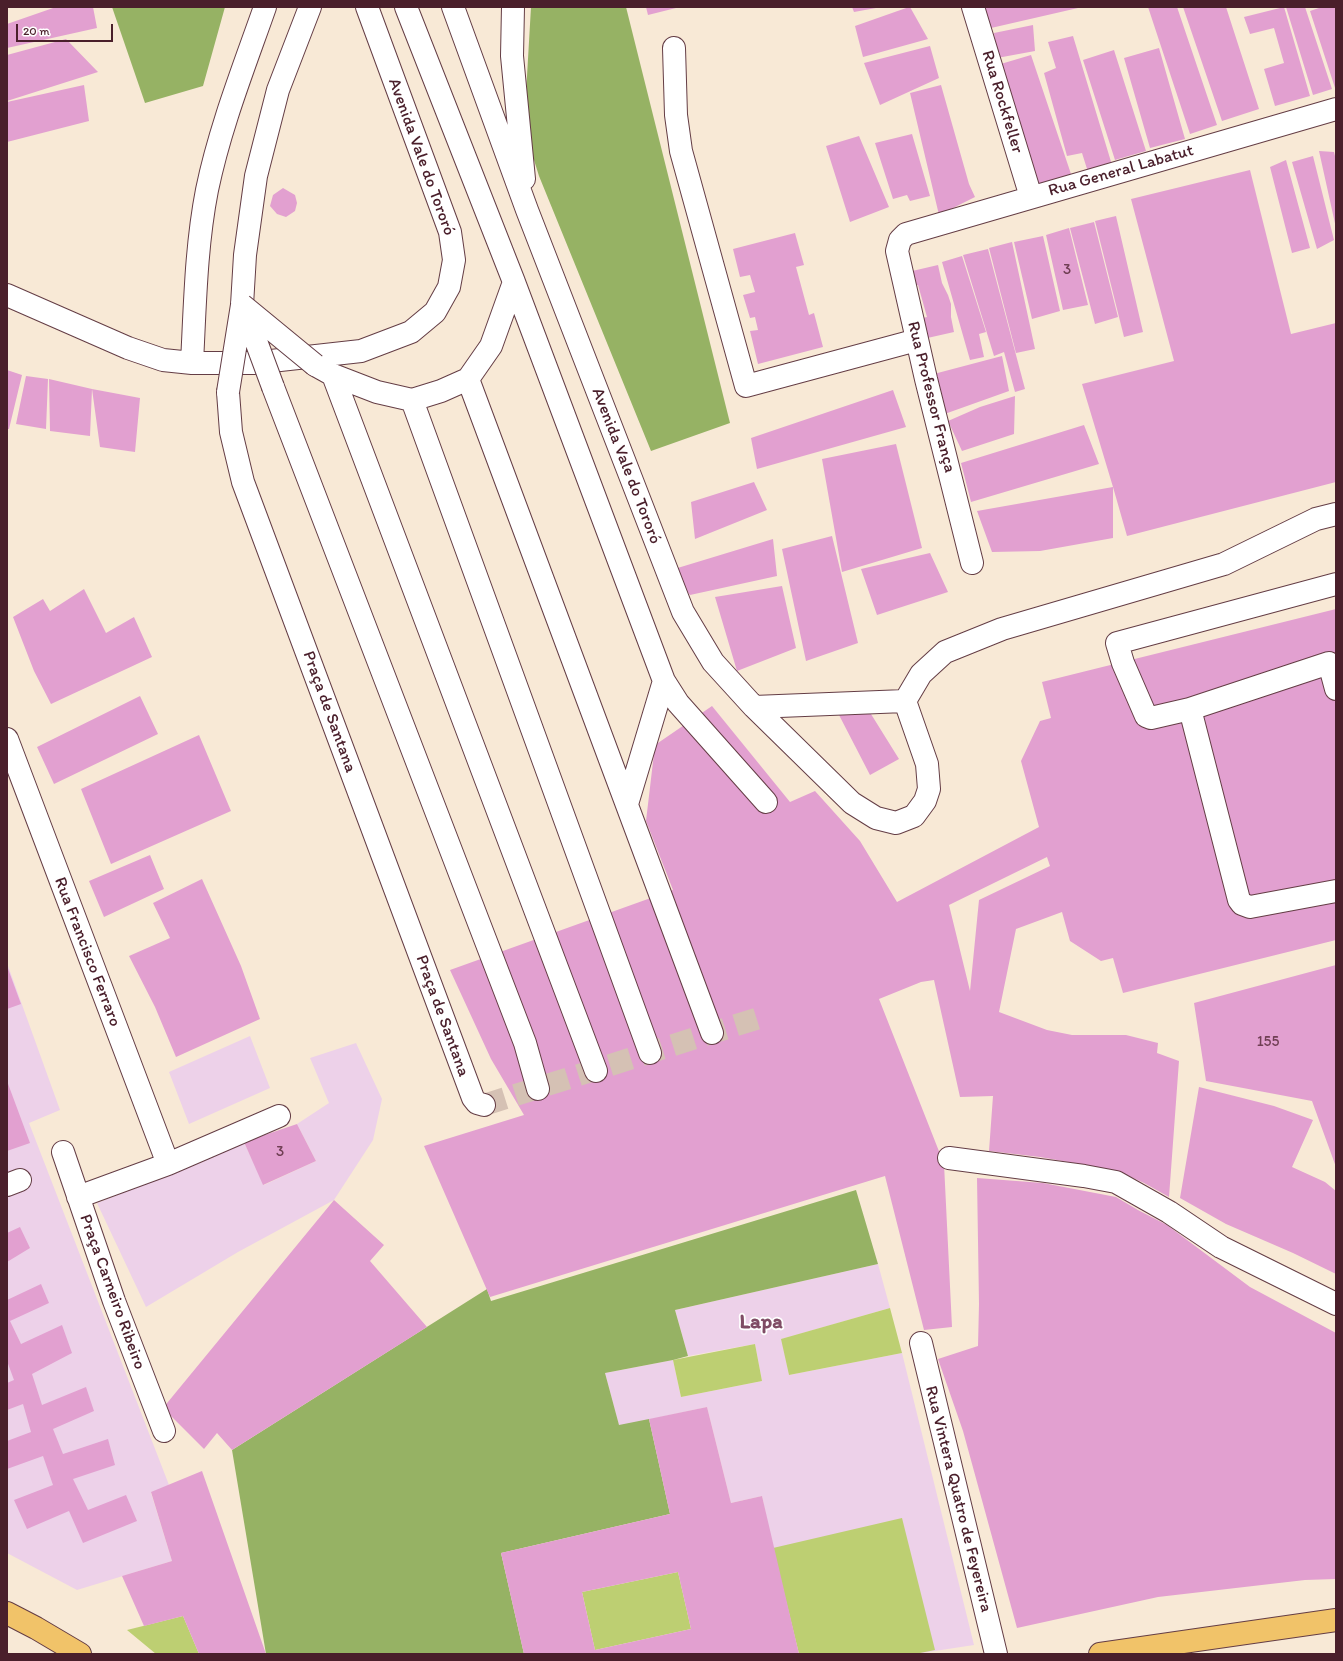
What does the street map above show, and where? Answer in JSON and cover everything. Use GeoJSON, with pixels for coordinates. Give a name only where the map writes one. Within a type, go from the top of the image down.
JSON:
{"type":"FeatureCollection","features":[{"type":"Feature","properties":{"kind":"main road"},"geometry":{"type":"LineString","coordinates":[[7,1613],[80,1654]]}},
{"type":"Feature","properties":{"kind":"main road"},"geometry":{"type":"LineString","coordinates":[[1100,1654],[1336,1620]]}},
{"type":"Feature","properties":{"kind":"street"},"geometry":{"type":"LineString","coordinates":[[192,362],[198,266],[207,190],[225,123],[265,7]]}},
{"type":"Feature","properties":{"kind":"street","name":"Praça de Santana"},"geometry":{"type":"LineString","coordinates":[[310,7],[278,90],[256,176],[245,255],[242,305],[228,392],[230,432],[243,482],[473,1098],[477,1103],[484,1105]]}},
{"type":"Feature","properties":{"kind":"street","name":"Avenida Vale do Tororó"},"geometry":{"type":"LineString","coordinates":[[7,295],[128,348],[163,360],[253,363],[361,351],[411,332],[435,312],[448,287],[454,260],[450,232],[367,7]]}},
{"type":"Feature","properties":{"kind":"street"},"geometry":{"type":"LineString","coordinates":[[406,7],[514,282],[664,681],[678,703],[766,802]]}},
{"type":"Feature","properties":{"kind":"street","name":"Avenida Vale do Tororó"},"geometry":{"type":"LineString","coordinates":[[453,7],[527,210],[683,612],[713,662],[754,707],[852,803],[876,818],[896,823],[914,816],[925,802],[929,789],[927,764],[905,701]]}},
{"type":"Feature","properties":{"kind":"street","name":"Avenida Vale do Tororó"},"geometry":{"type":"LineString","coordinates":[[513,7],[512,56],[527,210]]}},
{"type":"Feature","properties":{"kind":"street","name":"Rua Rockfeller"},"geometry":{"type":"LineString","coordinates":[[973,7],[1031,197]]}},
{"type":"Feature","properties":{"kind":"street"},"geometry":{"type":"LineString","coordinates":[[674,48],[676,115],[681,151],[746,386],[917,340]]}},
{"type":"Feature","properties":{"kind":"street","name":"Rua General Labatut"},"geometry":{"type":"LineString","coordinates":[[906,234],[1336,109]]}},
{"type":"Feature","properties":{"kind":"street","name":"Rua Professor França"},"geometry":{"type":"LineString","coordinates":[[906,234],[900,240],[897,251],[917,340],[972,563]]}},
{"type":"Feature","properties":{"kind":"street"},"geometry":{"type":"LineString","coordinates":[[242,305],[324,370],[377,392],[412,400],[442,391],[468,379],[491,346],[514,282]]}},
{"type":"Feature","properties":{"kind":"street"},"geometry":{"type":"LineString","coordinates":[[242,305],[525,1043],[538,1089]]}},
{"type":"Feature","properties":{"kind":"street"},"geometry":{"type":"LineString","coordinates":[[324,370],[596,1071]]}},
{"type":"Feature","properties":{"kind":"street"},"geometry":{"type":"LineString","coordinates":[[468,379],[712,1033]]}},
{"type":"Feature","properties":{"kind":"street"},"geometry":{"type":"LineString","coordinates":[[412,400],[650,1053]]}},
{"type":"Feature","properties":{"kind":"street"},"geometry":{"type":"LineString","coordinates":[[754,707],[905,701],[921,674],[945,652],[1002,629],[1224,564],[1316,519],[1336,514]]}},
{"type":"Feature","properties":{"kind":"street"},"geometry":{"type":"LineString","coordinates":[[1336,584],[1117,643],[1123,663],[1146,716],[1151,718],[1190,709],[1332,662],[1336,690]]}},
{"type":"Feature","properties":{"kind":"street"},"geometry":{"type":"LineString","coordinates":[[627,804],[664,681]]}},
{"type":"Feature","properties":{"kind":"street"},"geometry":{"type":"LineString","coordinates":[[1190,709],[1239,900],[1242,904],[1250,907],[1336,891]]}},
{"type":"Feature","properties":{"kind":"street","name":"Rua Francisco Ferraro"},"geometry":{"type":"LineString","coordinates":[[7,740],[168,1164]]}},
{"type":"Feature","properties":{"kind":"street"},"geometry":{"type":"LineString","coordinates":[[78,1197],[168,1164],[279,1116]]}},
{"type":"Feature","properties":{"kind":"street","name":"Praça Carneiro Ribeiro"},"geometry":{"type":"LineString","coordinates":[[64,1152],[114,1301],[164,1431]]}},
{"type":"Feature","properties":{"kind":"street"},"geometry":{"type":"LineString","coordinates":[[949,1158],[1084,1176],[1116,1182],[1169,1212],[1222,1247],[1336,1304]]}},
{"type":"Feature","properties":{"kind":"street","name":"Rua Vintera Quatro de Feyereira"},"geometry":{"type":"LineString","coordinates":[[921,1343],[996,1654]]}},
{"type":"Feature","properties":{"kind":"shaded area"},"geometry":{"type":"Polygon","coordinates":[[[7,963],[60,1110],[29,1123],[169,1485],[151,1493],[172,1561],[77,1590],[7,1553],[7,963]]]}},
{"type":"Feature","properties":{"kind":"shaded area"},"geometry":{"type":"Polygon","coordinates":[[[250,1036],[270,1088],[189,1124],[169,1072],[250,1036]]]}},
{"type":"Feature","properties":{"kind":"shaded area"},"geometry":{"type":"Polygon","coordinates":[[[356,1043],[382,1099],[373,1140],[334,1200],[238,1252],[146,1307],[97,1203],[200,1163],[244,1142],[264,1185],[316,1161],[297,1124],[329,1103],[310,1058],[356,1043]]]}},
{"type":"Feature","properties":{"kind":"shaded area"},"geometry":{"type":"Polygon","coordinates":[[[878,1264],[890,1308],[782,1339],[789,1375],[902,1353],[974,1645],[915,1654],[773,1548],[762,1496],[731,1503],[707,1407],[619,1426],[605,1373],[673,1360],[681,1397],[762,1381],[755,1344],[688,1356],[675,1310],[878,1264]]]}},
{"type":"Feature","properties":{"kind":"green space"},"geometry":{"type":"Polygon","coordinates":[[[112,7],[225,7],[203,86],[145,103],[112,7]]]}},
{"type":"Feature","properties":{"kind":"green space"},"geometry":{"type":"Polygon","coordinates":[[[531,7],[626,7],[730,423],[651,451],[539,176],[524,128],[531,7]]]}},
{"type":"Feature","properties":{"kind":"green space"},"geometry":{"type":"Polygon","coordinates":[[[856,1190],[878,1264],[675,1310],[688,1356],[605,1373],[619,1425],[649,1419],[670,1514],[501,1553],[524,1654],[266,1654],[232,1450],[487,1289],[491,1301],[856,1190]]]}},
{"type":"Feature","properties":{"kind":"green space"},"geometry":{"type":"Polygon","coordinates":[[[890,1308],[902,1353],[789,1375],[781,1339],[890,1308]]]}},
{"type":"Feature","properties":{"kind":"green space"},"geometry":{"type":"Polygon","coordinates":[[[755,1344],[762,1381],[681,1397],[673,1360],[755,1344]]]}},
{"type":"Feature","properties":{"kind":"green space"},"geometry":{"type":"Polygon","coordinates":[[[902,1518],[935,1650],[915,1654],[799,1654],[773,1548],[902,1518]]]}},
{"type":"Feature","properties":{"kind":"green space"},"geometry":{"type":"Polygon","coordinates":[[[678,1572],[691,1629],[595,1650],[582,1592],[678,1572]]]}},
{"type":"Feature","properties":{"kind":"green space"},"geometry":{"type":"Polygon","coordinates":[[[183,1616],[199,1654],[156,1654],[127,1630],[183,1616]]]}},
{"type":"Feature","properties":{"kind":"building"},"geometry":{"type":"Polygon","coordinates":[[[56,7],[93,7],[97,28],[7,48],[7,24],[56,7]]]}},
{"type":"Feature","properties":{"kind":"building"},"geometry":{"type":"Polygon","coordinates":[[[646,7],[676,7],[676,8],[648,15],[646,7]]]}},
{"type":"Feature","properties":{"kind":"building"},"geometry":{"type":"Polygon","coordinates":[[[852,7],[876,7],[876,8],[854,12],[852,7]]]}},
{"type":"Feature","properties":{"kind":"building"},"geometry":{"type":"Polygon","coordinates":[[[909,7],[928,39],[863,57],[855,26],[909,7]]]}},
{"type":"Feature","properties":{"kind":"building"},"geometry":{"type":"Polygon","coordinates":[[[985,7],[1077,7],[1078,8],[991,28],[985,7]]]}},
{"type":"Feature","properties":{"kind":"building"},"geometry":{"type":"Polygon","coordinates":[[[1148,7],[1177,7],[1217,125],[1190,134],[1148,7]]]}},
{"type":"Feature","properties":{"kind":"building"},"geometry":{"type":"Polygon","coordinates":[[[1183,7],[1226,7],[1259,109],[1222,121],[1183,7]]]}},
{"type":"Feature","properties":{"kind":"building"},"geometry":{"type":"Polygon","coordinates":[[[1284,7],[1310,96],[1275,106],[1264,69],[1284,63],[1274,28],[1250,34],[1244,17],[1284,7]]]}},
{"type":"Feature","properties":{"kind":"building"},"geometry":{"type":"Polygon","coordinates":[[[1286,7],[1305,7],[1332,89],[1313,95],[1286,7]]]}},
{"type":"Feature","properties":{"kind":"building"},"geometry":{"type":"Polygon","coordinates":[[[1322,7],[1336,7],[1336,91],[1310,11],[1322,7]]]}},
{"type":"Feature","properties":{"kind":"building"},"geometry":{"type":"Polygon","coordinates":[[[1033,25],[1035,51],[997,58],[994,33],[1033,25]]]}},
{"type":"Feature","properties":{"kind":"building"},"geometry":{"type":"Polygon","coordinates":[[[1073,36],[1112,165],[1088,172],[1082,153],[1067,156],[1044,73],[1056,68],[1048,42],[1073,36]]]}},
{"type":"Feature","properties":{"kind":"building"},"geometry":{"type":"Polygon","coordinates":[[[66,39],[98,72],[7,101],[7,55],[66,39]]]}},
{"type":"Feature","properties":{"kind":"building"},"geometry":{"type":"Polygon","coordinates":[[[930,46],[939,78],[880,105],[864,63],[930,46]]]}},
{"type":"Feature","properties":{"kind":"building"},"geometry":{"type":"Polygon","coordinates":[[[1159,48],[1185,139],[1150,148],[1124,58],[1159,48]]]}},
{"type":"Feature","properties":{"kind":"building"},"geometry":{"type":"Polygon","coordinates":[[[1114,50],[1146,151],[1115,160],[1083,60],[1114,50]]]}},
{"type":"Feature","properties":{"kind":"building"},"geometry":{"type":"Polygon","coordinates":[[[1031,55],[1072,177],[1032,187],[994,66],[1031,55]]]}},
{"type":"Feature","properties":{"kind":"building"},"geometry":{"type":"Polygon","coordinates":[[[84,85],[89,121],[7,142],[7,102],[84,85]]]}},
{"type":"Feature","properties":{"kind":"building"},"geometry":{"type":"Polygon","coordinates":[[[941,85],[969,184],[975,197],[939,215],[910,93],[941,85]]]}},
{"type":"Feature","properties":{"kind":"building"},"geometry":{"type":"Polygon","coordinates":[[[912,134],[930,196],[910,201],[907,195],[893,199],[875,143],[912,134]]]}},
{"type":"Feature","properties":{"kind":"building"},"geometry":{"type":"Polygon","coordinates":[[[859,136],[889,207],[850,222],[826,146],[859,136]]]}},
{"type":"Feature","properties":{"kind":"building"},"geometry":{"type":"Polygon","coordinates":[[[1319,151],[1334,152],[1336,160],[1336,228],[1319,151]]]}},
{"type":"Feature","properties":{"kind":"building"},"geometry":{"type":"Polygon","coordinates":[[[1313,156],[1334,240],[1317,249],[1292,162],[1313,156]]]}},
{"type":"Feature","properties":{"kind":"building"},"geometry":{"type":"Polygon","coordinates":[[[1286,160],[1310,248],[1292,253],[1270,167],[1286,160]]]}},
{"type":"Feature","properties":{"kind":"building"},"geometry":{"type":"Polygon","coordinates":[[[1250,170],[1291,334],[1336,323],[1336,482],[1127,536],[1082,384],[1174,361],[1131,199],[1250,170]]]}},
{"type":"Feature","properties":{"kind":"building"},"geometry":{"type":"Polygon","coordinates":[[[283,188],[295,195],[297,203],[295,211],[286,217],[277,214],[270,206],[273,195],[283,188]]]}},
{"type":"Feature","properties":{"kind":"building"},"geometry":{"type":"Polygon","coordinates":[[[1116,216],[1143,332],[1124,337],[1095,221],[1116,216]]]}},
{"type":"Feature","properties":{"kind":"building"},"geometry":{"type":"Polygon","coordinates":[[[1094,222],[1118,317],[1095,324],[1070,228],[1094,222]]]}},
{"type":"Feature","properties":{"kind":"building"},"geometry":{"type":"Polygon","coordinates":[[[1069,228],[1088,305],[1063,310],[1046,235],[1069,228]]]}},
{"type":"Feature","properties":{"kind":"building"},"geometry":{"type":"Polygon","coordinates":[[[795,233],[804,265],[796,267],[809,315],[814,313],[823,347],[758,364],[750,331],[758,330],[755,317],[750,318],[743,295],[755,292],[750,275],[740,277],[733,249],[795,233]]]}},
{"type":"Feature","properties":{"kind":"building"},"geometry":{"type":"Polygon","coordinates":[[[1043,236],[1060,311],[1032,319],[1014,242],[1043,236]]]}},
{"type":"Feature","properties":{"kind":"building"},"geometry":{"type":"Polygon","coordinates":[[[1012,242],[1035,349],[1016,353],[989,248],[1012,242]]]}},
{"type":"Feature","properties":{"kind":"building"},"geometry":{"type":"Polygon","coordinates":[[[988,249],[1025,389],[1015,392],[1004,352],[994,356],[963,255],[988,249]]]}},
{"type":"Feature","properties":{"kind":"building"},"geometry":{"type":"Polygon","coordinates":[[[962,256],[986,332],[979,334],[984,357],[970,360],[942,262],[962,256]]]}},
{"type":"Feature","properties":{"kind":"building"},"geometry":{"type":"Polygon","coordinates":[[[938,265],[942,283],[951,304],[951,317],[954,332],[923,339],[918,319],[927,317],[918,285],[910,285],[908,272],[938,265]]]}},
{"type":"Feature","properties":{"kind":"building"},"geometry":{"type":"Polygon","coordinates":[[[1002,356],[1009,391],[939,416],[930,375],[1002,356]]]}},
{"type":"Feature","properties":{"kind":"building"},"geometry":{"type":"Polygon","coordinates":[[[7,370],[22,375],[9,429],[7,429],[7,370]]]}},
{"type":"Feature","properties":{"kind":"building"},"geometry":{"type":"Polygon","coordinates":[[[26,376],[48,379],[46,429],[16,424],[26,376]]]}},
{"type":"Feature","properties":{"kind":"building"},"geometry":{"type":"Polygon","coordinates":[[[49,379],[92,389],[90,436],[50,431],[49,379]]]}},
{"type":"Feature","properties":{"kind":"building"},"geometry":{"type":"Polygon","coordinates":[[[92,389],[140,398],[135,452],[100,447],[92,389]]]}},
{"type":"Feature","properties":{"kind":"building"},"geometry":{"type":"Polygon","coordinates":[[[893,390],[906,427],[757,469],[751,438],[893,390]]]}},
{"type":"Feature","properties":{"kind":"building"},"geometry":{"type":"Polygon","coordinates":[[[1015,396],[1014,434],[962,451],[948,421],[980,407],[1015,396]]]}},
{"type":"Feature","properties":{"kind":"building"},"geometry":{"type":"Polygon","coordinates":[[[1084,425],[1099,464],[971,502],[961,463],[1084,425]]]}},
{"type":"Feature","properties":{"kind":"building"},"geometry":{"type":"Polygon","coordinates":[[[896,444],[922,548],[842,572],[822,459],[896,444]]]}},
{"type":"Feature","properties":{"kind":"building"},"geometry":{"type":"Polygon","coordinates":[[[754,482],[767,510],[695,539],[691,502],[754,482]]]}},
{"type":"Feature","properties":{"kind":"building"},"geometry":{"type":"Polygon","coordinates":[[[1113,487],[1113,538],[1040,551],[992,552],[977,511],[1113,487]]]}},
{"type":"Feature","properties":{"kind":"building"},"geometry":{"type":"Polygon","coordinates":[[[832,536],[858,643],[806,661],[782,549],[832,536]]]}},
{"type":"Feature","properties":{"kind":"building"},"geometry":{"type":"Polygon","coordinates":[[[773,539],[777,576],[690,595],[671,570],[773,539]]]}},
{"type":"Feature","properties":{"kind":"building"},"geometry":{"type":"Polygon","coordinates":[[[930,553],[948,592],[877,615],[861,569],[930,553]]]}},
{"type":"Feature","properties":{"kind":"building"},"geometry":{"type":"Polygon","coordinates":[[[782,586],[796,648],[737,671],[715,597],[782,586]]]}},
{"type":"Feature","properties":{"kind":"building"},"geometry":{"type":"Polygon","coordinates":[[[84,589],[106,633],[134,617],[152,657],[51,704],[34,671],[13,617],[43,599],[50,611],[84,589]]]}},
{"type":"Feature","properties":{"kind":"building"},"geometry":{"type":"Polygon","coordinates":[[[1336,609],[1336,940],[1123,993],[1113,958],[1101,961],[1070,941],[1062,912],[1016,929],[999,1012],[1047,1030],[1072,1035],[1126,1035],[1158,1043],[1157,1053],[1179,1061],[1169,1197],[1118,1171],[1040,1157],[989,1151],[993,1096],[960,1097],[934,980],[921,982],[879,999],[944,1164],[952,1327],[924,1330],[885,1176],[490,1297],[424,1146],[524,1115],[491,1059],[450,970],[673,890],[646,821],[655,745],[712,706],[790,802],[815,791],[860,841],[897,902],[1039,827],[1021,761],[1040,721],[1051,718],[1042,682],[1336,609]],[[1047,857],[949,905],[970,991],[979,900],[1050,866],[1047,857]]]}},
{"type":"Feature","properties":{"kind":"building"},"geometry":{"type":"Polygon","coordinates":[[[140,696],[158,734],[54,784],[37,747],[140,696]]]}},
{"type":"Feature","properties":{"kind":"building"},"geometry":{"type":"Polygon","coordinates":[[[866,706],[899,759],[870,775],[839,715],[866,706]]]}},
{"type":"Feature","properties":{"kind":"building"},"geometry":{"type":"Polygon","coordinates":[[[199,735],[231,811],[111,864],[81,789],[199,735]]]}},
{"type":"Feature","properties":{"kind":"building"},"geometry":{"type":"Polygon","coordinates":[[[150,855],[164,889],[104,917],[89,881],[150,855]]]}},
{"type":"Feature","properties":{"kind":"building"},"geometry":{"type":"Polygon","coordinates":[[[202,879],[241,966],[260,1019],[176,1057],[155,1007],[129,956],[170,938],[153,903],[202,879]]]}},
{"type":"Feature","properties":{"kind":"building"},"geometry":{"type":"Polygon","coordinates":[[[1336,965],[1336,1167],[1312,1101],[1206,1081],[1194,1003],[1336,965]]]}},
{"type":"Feature","properties":{"kind":"building"},"geometry":{"type":"Polygon","coordinates":[[[7,966],[21,1004],[7,1009],[7,966]]]}},
{"type":"Feature","properties":{"kind":"building"},"geometry":{"type":"Polygon","coordinates":[[[7,1081],[30,1143],[7,1151],[7,1081]]]}},
{"type":"Feature","properties":{"kind":"building"},"geometry":{"type":"Polygon","coordinates":[[[1199,1087],[1274,1106],[1313,1120],[1292,1167],[1325,1182],[1336,1191],[1336,1274],[1293,1253],[1226,1224],[1180,1198],[1199,1087]]]}},
{"type":"Feature","properties":{"kind":"building"},"geometry":{"type":"Polygon","coordinates":[[[297,1124],[316,1161],[263,1185],[244,1142],[297,1124]]]}},
{"type":"Feature","properties":{"kind":"building"},"geometry":{"type":"Polygon","coordinates":[[[977,1178],[1043,1183],[1116,1197],[1167,1225],[1250,1287],[1336,1333],[1336,1579],[1305,1580],[1158,1597],[1017,1628],[963,1431],[938,1359],[978,1346],[979,1304],[977,1178]]]}},
{"type":"Feature","properties":{"kind":"building"},"geometry":{"type":"Polygon","coordinates":[[[334,1200],[384,1245],[370,1261],[427,1327],[232,1450],[217,1433],[204,1449],[163,1408],[334,1200]]]}},
{"type":"Feature","properties":{"kind":"building"},"geometry":{"type":"Polygon","coordinates":[[[20,1227],[30,1248],[7,1262],[7,1233],[20,1227]]]}},
{"type":"Feature","properties":{"kind":"building"},"geometry":{"type":"Polygon","coordinates":[[[41,1284],[49,1303],[10,1321],[21,1344],[62,1325],[72,1353],[32,1374],[42,1405],[86,1387],[94,1411],[53,1429],[63,1454],[108,1439],[115,1465],[73,1479],[88,1510],[126,1495],[137,1521],[83,1543],[69,1511],[27,1529],[14,1500],[53,1485],[43,1456],[7,1469],[7,1441],[31,1432],[23,1404],[7,1410],[7,1383],[14,1380],[7,1361],[7,1300],[41,1284]]]}},
{"type":"Feature","properties":{"kind":"building"},"geometry":{"type":"Polygon","coordinates":[[[707,1407],[731,1503],[762,1496],[799,1654],[524,1654],[501,1553],[670,1514],[649,1419],[707,1407]],[[678,1572],[582,1592],[595,1650],[691,1629],[678,1572]]]}},
{"type":"Feature","properties":{"kind":"building"},"geometry":{"type":"Polygon","coordinates":[[[202,1471],[266,1654],[199,1654],[183,1616],[144,1626],[122,1576],[172,1561],[151,1492],[202,1471]]]}},
{"type":"Feature","properties":{"kind":"tunnel"},"geometry":{"type":"LineString","coordinates":[[484,1105],[762,1017]]}},
{"type":"Feature","properties":{"kind":"district","name":"Lapa"},"geometry":{"type":"Point","coordinates":[761,1323]}}]}
